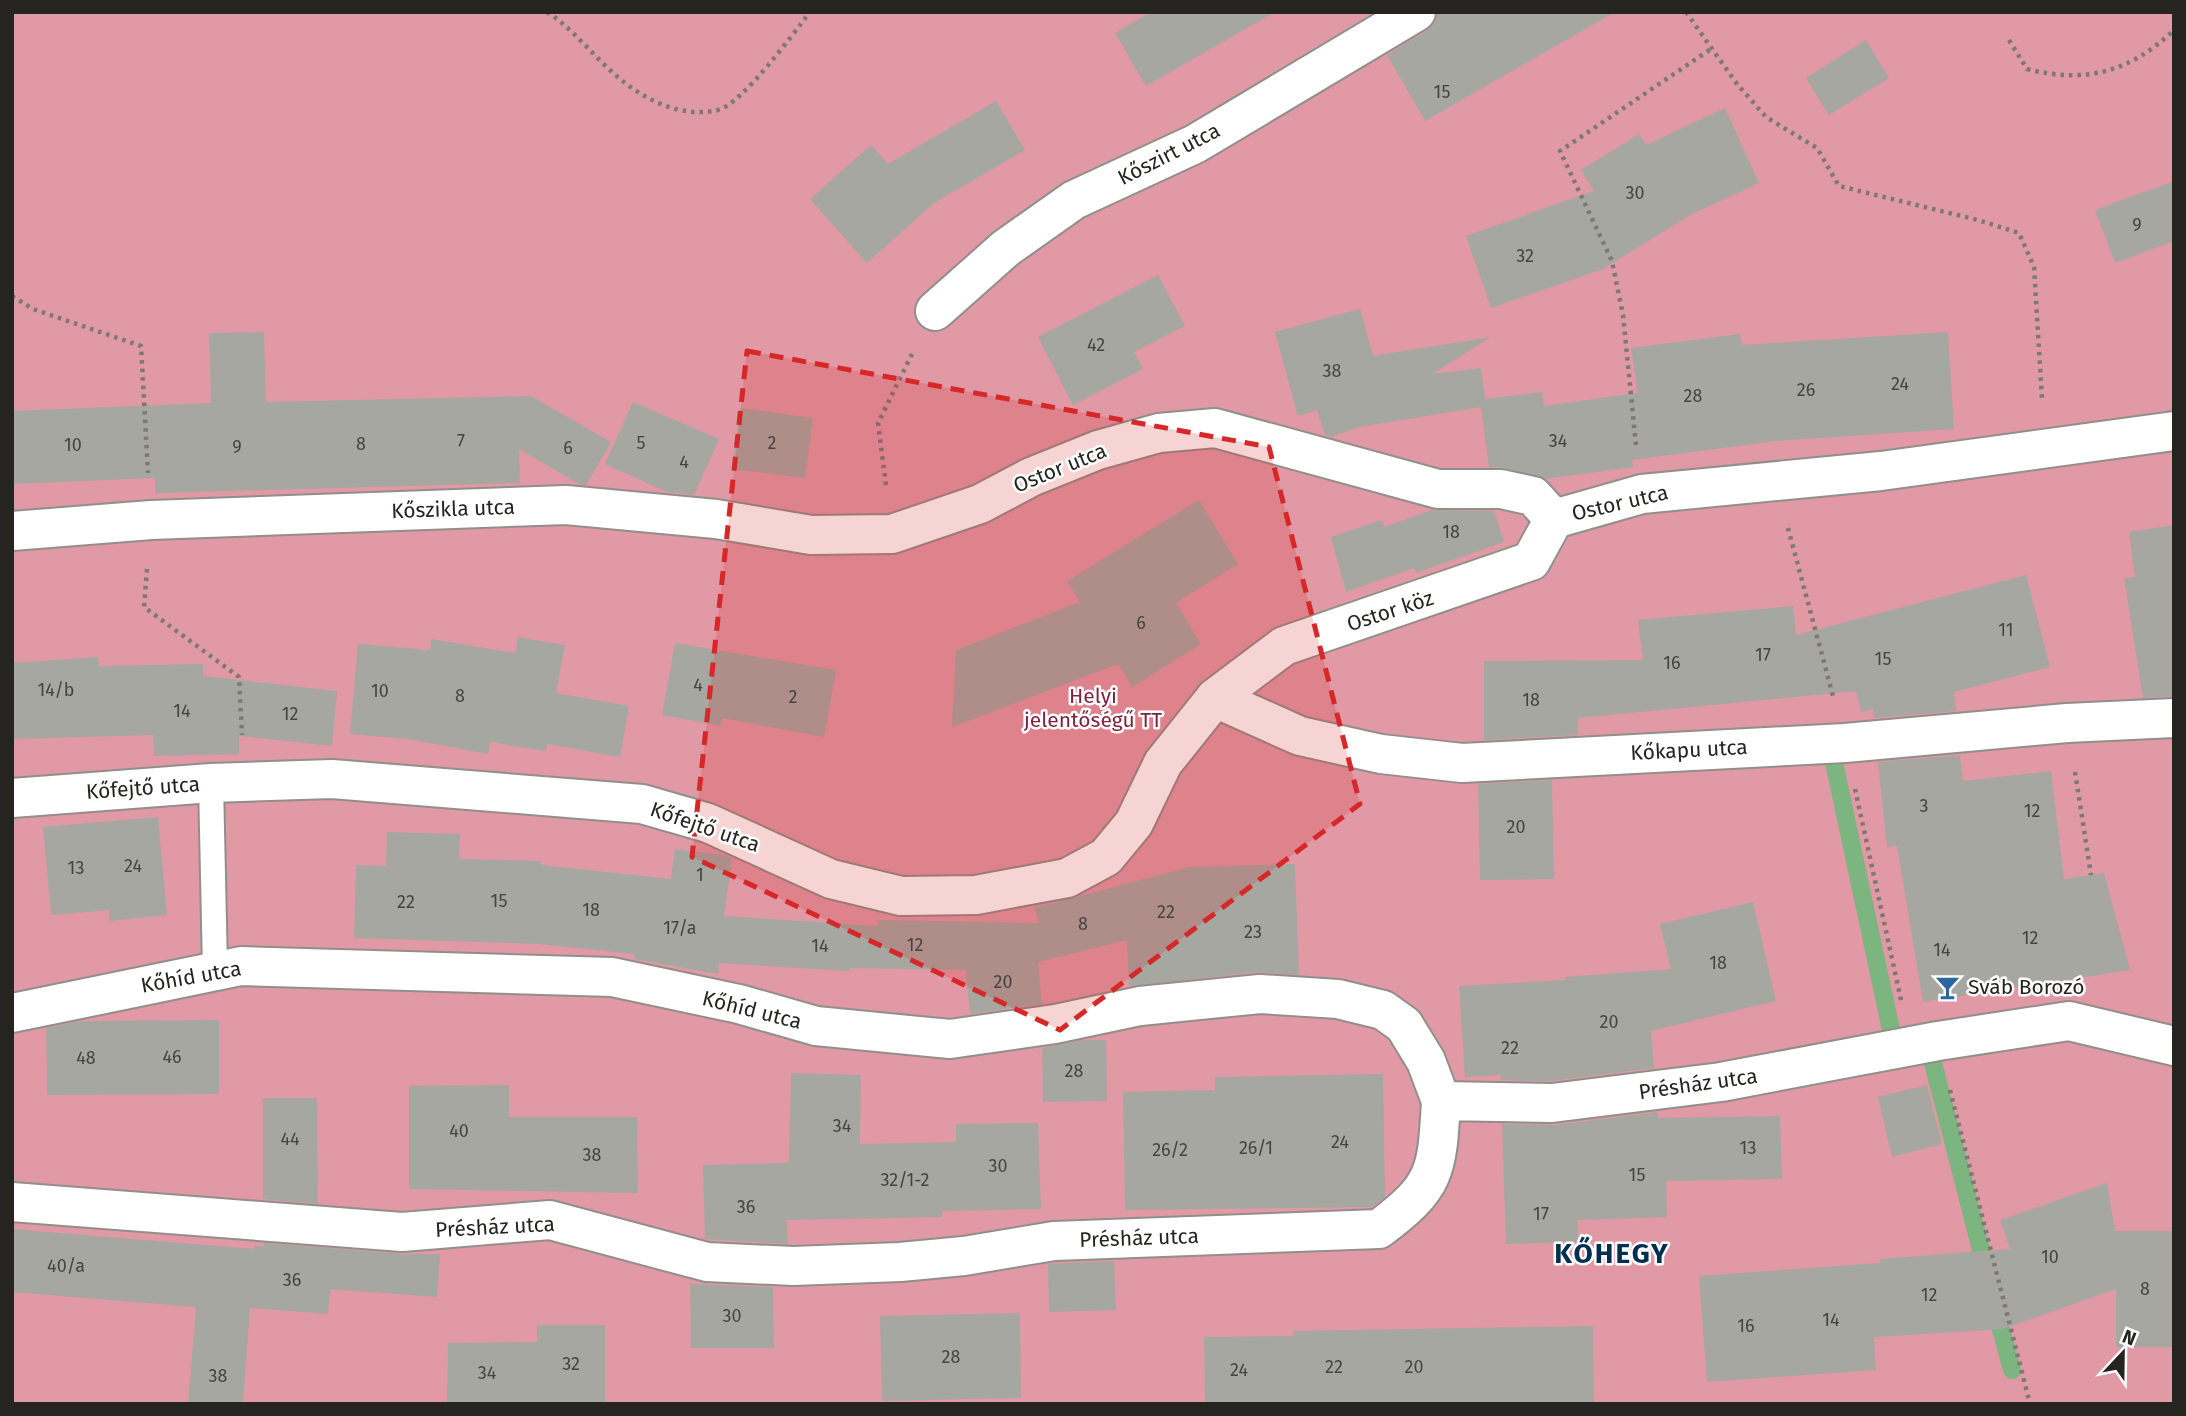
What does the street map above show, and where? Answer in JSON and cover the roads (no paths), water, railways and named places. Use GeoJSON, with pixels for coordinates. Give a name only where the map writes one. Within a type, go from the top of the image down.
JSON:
{"type":"FeatureCollection","features":[{"type":"Feature","properties":{"kind":"street","name":"Kőszirt utca"},"geometry":{"type":"LineString","coordinates":[[935,311],[1006,248],[1074,200],[1195,144],[1416,12]]}},
{"type":"Feature","properties":{"kind":"street","name":"Ostor utca"},"geometry":{"type":"LineString","coordinates":[[892,534],[981,503],[1031,477],[1098,450],[1159,433],[1215,428],[1438,489],[1501,489],[1533,496],[1554,519],[1642,494],[1881,471],[2174,431]]}},
{"type":"Feature","properties":{"kind":"street","name":"Kőszikla utca"},"geometry":{"type":"LineString","coordinates":[[12,531],[151,520],[566,505],[716,519],[811,535],[892,534]]}},
{"type":"Feature","properties":{"kind":"street","name":"Ostor köz"},"geometry":{"type":"LineString","coordinates":[[1215,698],[1284,646],[1494,576],[1531,561],[1554,519]]}},
{"type":"Feature","properties":{"kind":"street","name":"Kőkapu utca"},"geometry":{"type":"LineString","coordinates":[[1215,698],[1300,736],[1381,754],[1462,763],[1845,743],[2067,723],[2174,718]]}},
{"type":"Feature","properties":{"kind":"street","name":"Kőfejtő utca"},"geometry":{"type":"LineString","coordinates":[[12,798],[223,782],[332,779],[642,804],[708,823],[831,878],[901,896],[976,895],[1067,877],[1106,857],[1134,823],[1163,763],[1215,698]]}},
{"type":"Feature","properties":{"kind":"street","name":"Kőhíd utca"},"geometry":{"type":"LineString","coordinates":[[12,1013],[241,966],[612,977],[739,1004],[816,1026],[950,1039],[1055,1024],[1139,1006],[1259,994],[1338,999],[1383,1010],[1404,1025],[1426,1060],[1441,1101]]}},
{"type":"Feature","properties":{"kind":"street","name":"Présház utca"},"geometry":{"type":"LineString","coordinates":[[12,1202],[402,1232],[550,1220],[708,1262],[793,1266],[900,1262],[964,1256],[1054,1241],[1379,1229],[1405,1209],[1430,1182],[1438,1142],[1441,1101],[1552,1103],[1721,1082],[2069,1021],[2174,1046]]}},
{"type":"Feature","properties":{"kind":"lane"},"geometry":{"type":"LineString","coordinates":[[215,970],[223,782]]}},
{"type":"Feature","properties":{"kind":"waterway"},"geometry":{"type":"LineString","coordinates":[[1832,753],[1891,1030]]}},
{"type":"Feature","properties":{"kind":"waterway"},"geometry":{"type":"LineString","coordinates":[[1932,1059],[1987,1273]]}},
{"type":"Feature","properties":{"kind":"waterway"},"geometry":{"type":"LineString","coordinates":[[1995,1307],[2012,1370]]}},
{"type":"Feature","properties":{"kind":"place","name":"Sváb Borozó"},"geometry":{"type":"Point","coordinates":[1948,987]}},
{"type":"Feature","properties":{"kind":"district","name":"KŐHEGY"},"geometry":{"type":"Point","coordinates":[1612,1253]}},
{"type":"Feature","properties":{"kind":"park label","name":"Helyi jelentőségű TT"},"geometry":{"type":"Point","coordinates":[1093,708]}}]}
